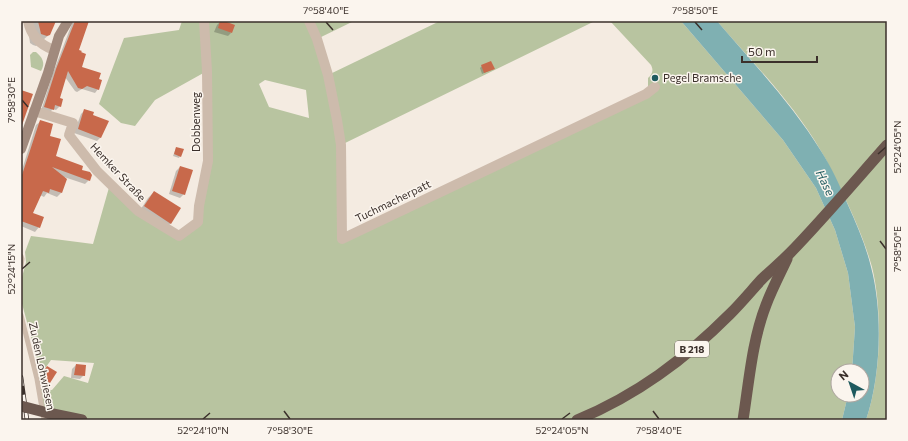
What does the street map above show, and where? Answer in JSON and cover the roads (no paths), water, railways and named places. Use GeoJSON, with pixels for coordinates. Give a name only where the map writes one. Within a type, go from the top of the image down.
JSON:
{"type":"FeatureCollection","features":[{"type":"Feature","properties":{"kind":"highway","name":"B 218"},"geometry":{"type":"LineString","coordinates":[[577,420],[620,401],[651,382],[705,338],[731,313],[762,279],[790,253],[887,145]]}},
{"type":"Feature","properties":{"kind":"highway","name":"B 218"},"geometry":{"type":"LineString","coordinates":[[743,420],[753,356],[759,329],[766,305],[790,253]]}},
{"type":"Feature","properties":{"kind":"highway"},"geometry":{"type":"LineString","coordinates":[[21,406],[46,416],[82,420]]}},
{"type":"Feature","properties":{"kind":"main road"},"geometry":{"type":"LineString","coordinates":[[59,36],[61,21]]}},
{"type":"Feature","properties":{"kind":"main road"},"geometry":{"type":"LineString","coordinates":[[21,149],[48,73],[59,36],[68,21]]}},
{"type":"Feature","properties":{"kind":"street"},"geometry":{"type":"LineString","coordinates":[[28,21],[32,34],[38,41],[46,47],[54,50]]}},
{"type":"Feature","properties":{"kind":"street","name":"Dobbenweg"},"geometry":{"type":"LineString","coordinates":[[198,222],[199,206],[208,161],[207,71],[204,21]]}},
{"type":"Feature","properties":{"kind":"street","name":"Tuchmacherpatt"},"geometry":{"type":"LineString","coordinates":[[309,21],[317,39],[328,75],[340,138],[342,239],[646,94],[655,87]]}},
{"type":"Feature","properties":{"kind":"street","name":"Hemker Straße"},"geometry":{"type":"LineString","coordinates":[[34,111],[73,123],[69,135],[97,171],[138,211],[179,236],[198,222]]}},
{"type":"Feature","properties":{"kind":"lane"},"geometry":{"type":"LineString","coordinates":[[21,256],[21,266]]}},
{"type":"Feature","properties":{"kind":"lane","name":"Zu den Lohwiesen"},"geometry":{"type":"LineString","coordinates":[[21,315],[46,416]]}},
{"type":"Feature","properties":{"kind":"water","name":"Hase"},"geometry":{"type":"Polygon","coordinates":[[[681,21],[717,21],[772,84],[798,117],[825,157],[839,184],[867,251],[875,285],[879,324],[879,344],[875,384],[866,420],[842,420],[846,403],[870,403],[870,363],[853,363],[855,327],[848,273],[835,230],[816,188],[783,140],[681,21]]]}},
{"type":"Feature","properties":{"kind":"railway"},"geometry":{"type":"LineString","coordinates":[[21,377],[27,420]]}},
{"type":"Feature","properties":{"kind":"place","name":"Pegel Bramsche"},"geometry":{"type":"Point","coordinates":[655,78]}}]}
